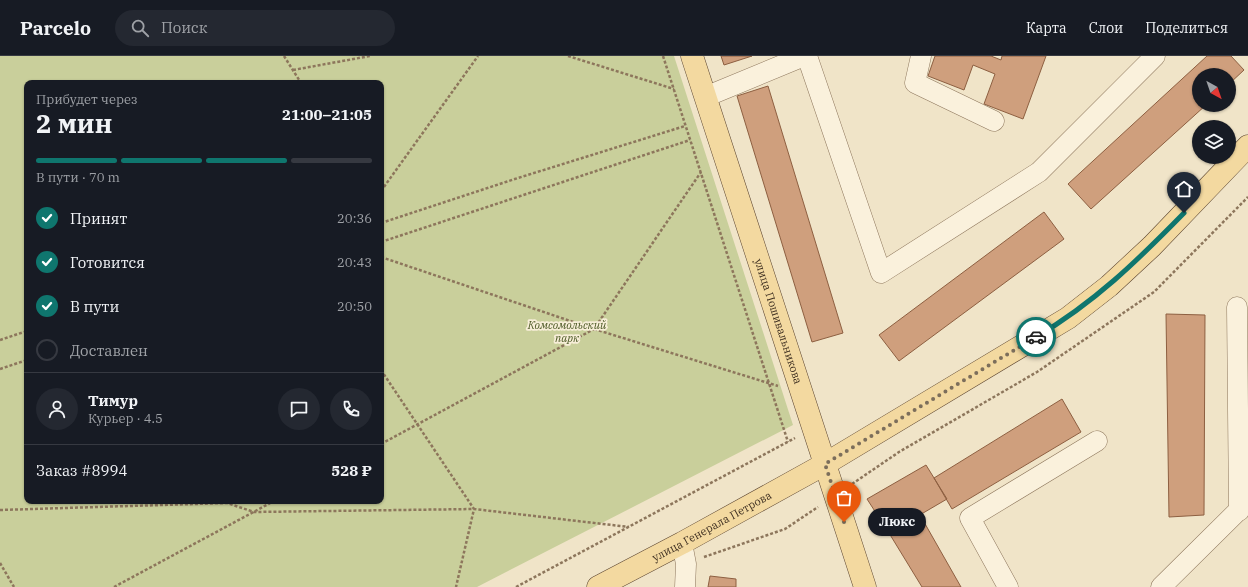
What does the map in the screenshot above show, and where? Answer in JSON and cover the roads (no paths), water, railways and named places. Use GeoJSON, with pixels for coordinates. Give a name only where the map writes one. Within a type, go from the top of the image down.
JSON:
{"type":"FeatureCollection","features":[{"type":"Feature","properties":{"kind":"main road","name":"улица Пошивальникова"},"geometry":{"type":"LineString","coordinates":[[692,56],[865,587]]}},
{"type":"Feature","properties":{"kind":"main road","name":"улица Генерала Петрова"},"geometry":{"type":"LineString","coordinates":[[598,587],[684,553],[825,464],[1068,318],[1109,286],[1152,246],[1248,146]]}},
{"type":"Feature","properties":{"kind":"lane"},"geometry":{"type":"LineString","coordinates":[[705,97],[804,56]]}},
{"type":"Feature","properties":{"kind":"lane"},"geometry":{"type":"LineString","coordinates":[[807,56],[881,273],[1039,172],[1154,56]]}},
{"type":"Feature","properties":{"kind":"lane"},"geometry":{"type":"LineString","coordinates":[[920,56],[915,83],[994,120]]}},
{"type":"Feature","properties":{"kind":"lane"},"geometry":{"type":"LineString","coordinates":[[1161,587],[1243,506],[1237,307]]}},
{"type":"Feature","properties":{"kind":"lane"},"geometry":{"type":"LineString","coordinates":[[1008,587],[970,518],[1097,441]]}},
{"type":"Feature","properties":{"kind":"lane"},"geometry":{"type":"LineString","coordinates":[[684,553],[685,587]]}},
{"type":"Feature","properties":{"kind":"place","name":"Люкс"},"geometry":{"type":"Point","coordinates":[844,522]}},
{"type":"Feature","properties":{"kind":"park label","name":"Комсомольский парк"},"geometry":{"type":"Point","coordinates":[567,331]}}]}
